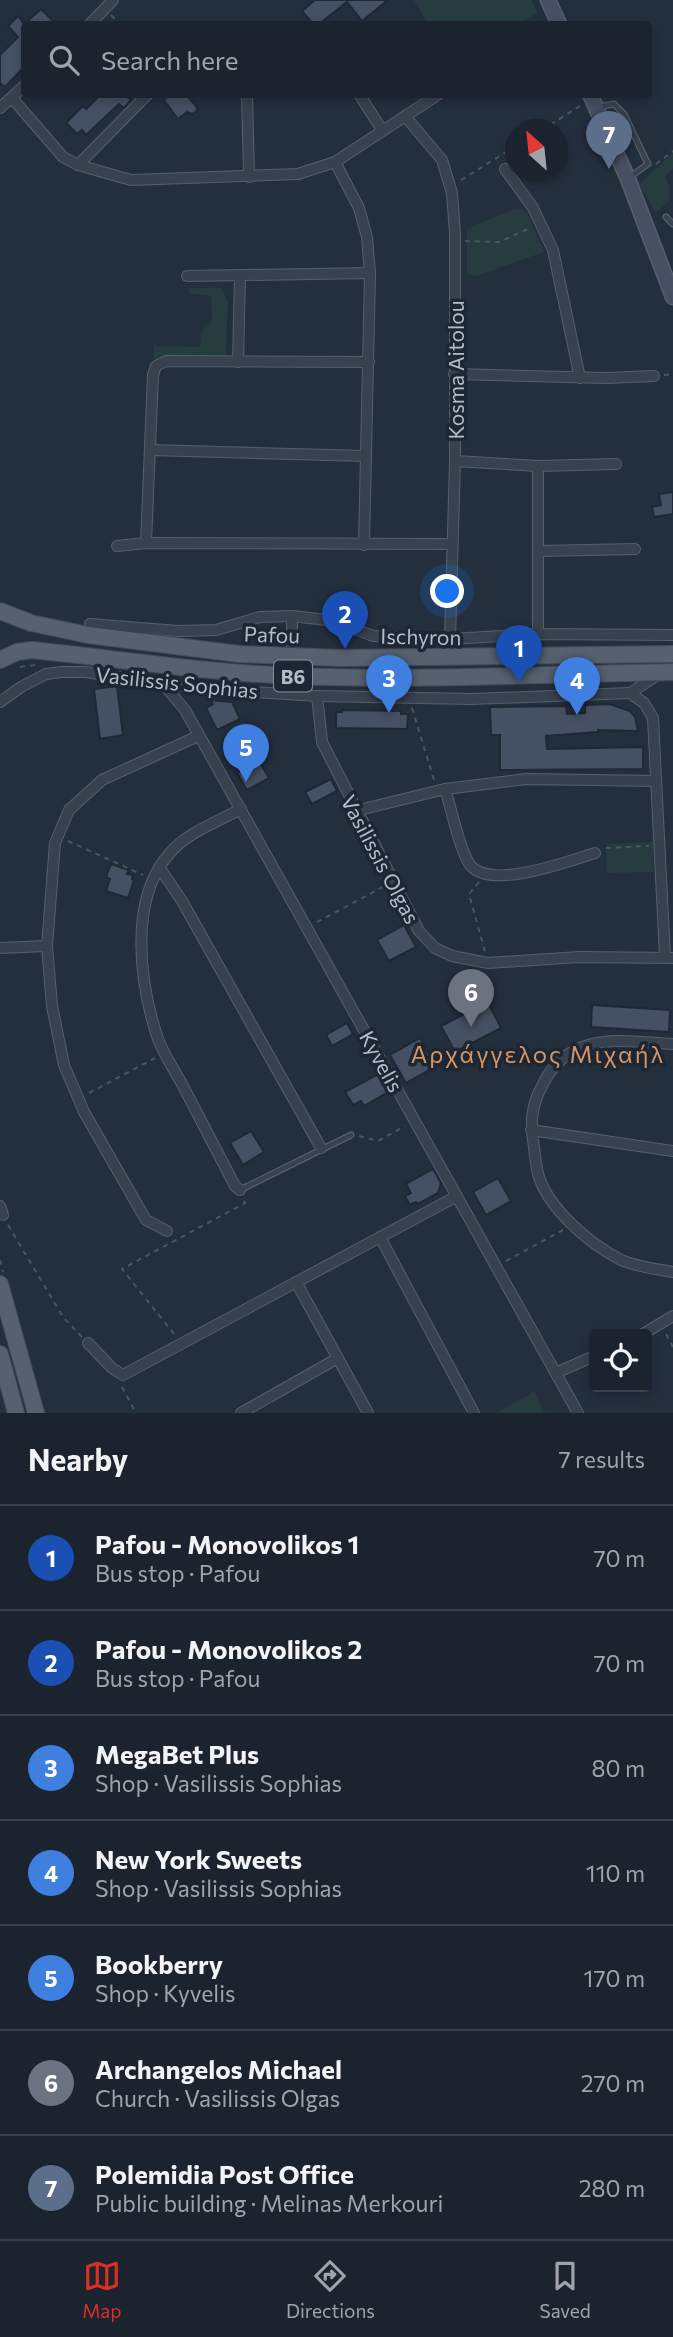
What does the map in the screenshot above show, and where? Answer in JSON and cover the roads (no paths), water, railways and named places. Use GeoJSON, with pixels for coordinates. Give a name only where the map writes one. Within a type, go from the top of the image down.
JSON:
{"type":"FeatureCollection","features":[{"type":"Feature","properties":{"kind":"main road"},"geometry":{"type":"LineString","coordinates":[[548,0],[554,21]]}},
{"type":"Feature","properties":{"kind":"main road"},"geometry":{"type":"LineString","coordinates":[[592,101],[669,273],[673,297]]}},
{"type":"Feature","properties":{"kind":"main road","name":"Pafou"},"geometry":{"type":"LineString","coordinates":[[0,611],[32,623],[88,635],[239,654],[340,658],[673,654]]}},
{"type":"Feature","properties":{"kind":"main road","name":"Pafou"},"geometry":{"type":"LineString","coordinates":[[0,660],[17,652],[32,650],[296,676],[381,678],[668,672]]}},
{"type":"Feature","properties":{"kind":"main road"},"geometry":{"type":"LineString","coordinates":[[0,1284],[36,1413]]}},
{"type":"Feature","properties":{"kind":"main road"},"geometry":{"type":"LineString","coordinates":[[0,1354],[16,1413]]}},
{"type":"Feature","properties":{"kind":"main road"},"geometry":{"type":"LineString","coordinates":[[0,1398],[16,1413]]}},
{"type":"Feature","properties":{"kind":"street"},"geometry":{"type":"LineString","coordinates":[[93,21],[113,0]]}},
{"type":"Feature","properties":{"kind":"street"},"geometry":{"type":"LineString","coordinates":[[0,108],[21,89]]}},
{"type":"Feature","properties":{"kind":"street"},"geometry":{"type":"LineString","coordinates":[[12,98],[64,157],[78,165],[131,180],[298,174],[335,162],[433,98]]}},
{"type":"Feature","properties":{"kind":"street"},"geometry":{"type":"LineString","coordinates":[[78,165],[144,98]]}},
{"type":"Feature","properties":{"kind":"street"},"geometry":{"type":"LineString","coordinates":[[247,98],[249,177]]}},
{"type":"Feature","properties":{"kind":"street"},"geometry":{"type":"LineString","coordinates":[[362,98],[382,130]]}},
{"type":"Feature","properties":{"kind":"street","name":"Kosma Aitolou"},"geometry":{"type":"LineString","coordinates":[[405,116],[442,160],[451,186],[455,241],[450,639]]}},
{"type":"Feature","properties":{"kind":"street"},"geometry":{"type":"LineString","coordinates":[[335,162],[359,208],[367,237],[370,273],[364,545]]}},
{"type":"Feature","properties":{"kind":"street"},"geometry":{"type":"LineString","coordinates":[[514,182],[533,208],[553,250],[580,378]]}},
{"type":"Feature","properties":{"kind":"street"},"geometry":{"type":"LineString","coordinates":[[187,276],[370,273]]}},
{"type":"Feature","properties":{"kind":"street"},"geometry":{"type":"LineString","coordinates":[[238,362],[240,275]]}},
{"type":"Feature","properties":{"kind":"street"},"geometry":{"type":"LineString","coordinates":[[146,543],[153,375],[156,366],[166,361],[369,362]]}},
{"type":"Feature","properties":{"kind":"street"},"geometry":{"type":"LineString","coordinates":[[454,374],[580,378],[654,376]]}},
{"type":"Feature","properties":{"kind":"street"},"geometry":{"type":"LineString","coordinates":[[150,450],[366,456]]}},
{"type":"Feature","properties":{"kind":"street"},"geometry":{"type":"LineString","coordinates":[[454,461],[538,466],[616,464]]}},
{"type":"Feature","properties":{"kind":"street"},"geometry":{"type":"LineString","coordinates":[[538,466],[538,634]]}},
{"type":"Feature","properties":{"kind":"street"},"geometry":{"type":"LineString","coordinates":[[117,546],[146,543],[451,544]]}},
{"type":"Feature","properties":{"kind":"street"},"geometry":{"type":"LineString","coordinates":[[539,551],[635,550]]}},
{"type":"Feature","properties":{"kind":"street"},"geometry":{"type":"LineString","coordinates":[[292,616],[292,656]]}},
{"type":"Feature","properties":{"kind":"street","name":"Ischyron"},"geometry":{"type":"LineString","coordinates":[[89,624],[178,631],[216,630],[260,617],[292,616],[335,621],[373,636],[450,639],[538,634],[673,635]]}},
{"type":"Feature","properties":{"kind":"street"},"geometry":{"type":"LineString","coordinates":[[124,661],[139,680]]}},
{"type":"Feature","properties":{"kind":"street","name":"Vasilissis Sophias"},"geometry":{"type":"LineString","coordinates":[[0,702],[46,674],[62,672],[85,672],[194,688],[317,696],[472,699],[630,693]]}},
{"type":"Feature","properties":{"kind":"street"},"geometry":{"type":"LineString","coordinates":[[668,672],[630,693],[644,703],[653,718],[659,845],[669,957]]}},
{"type":"Feature","properties":{"kind":"street","name":"Kyvelis"},"geometry":{"type":"LineString","coordinates":[[164,685],[185,710],[578,1413]]}},
{"type":"Feature","properties":{"kind":"street"},"geometry":{"type":"LineString","coordinates":[[185,710],[194,688]]}},
{"type":"Feature","properties":{"kind":"street","name":"Vasilissis Olgas"},"geometry":{"type":"LineString","coordinates":[[317,696],[322,742],[355,811],[419,931],[435,948],[452,956],[488,963],[579,957],[669,957]]}},
{"type":"Feature","properties":{"kind":"street"},"geometry":{"type":"LineString","coordinates":[[167,1231],[146,1220],[79,1098],[64,1065],[52,1006],[47,946],[55,843],[69,810],[102,780],[198,736]]}},
{"type":"Feature","properties":{"kind":"street"},"geometry":{"type":"LineString","coordinates":[[355,811],[441,790],[526,779],[656,781]]}},
{"type":"Feature","properties":{"kind":"street"},"geometry":{"type":"LineString","coordinates":[[441,790],[465,857],[472,867],[484,875],[537,871],[595,853]]}},
{"type":"Feature","properties":{"kind":"street"},"geometry":{"type":"LineString","coordinates":[[240,1190],[235,1186],[159,1040],[142,971],[146,897],[159,867],[183,841],[241,809]]}},
{"type":"Feature","properties":{"kind":"street"},"geometry":{"type":"LineString","coordinates":[[159,867],[182,901],[321,1148]]}},
{"type":"Feature","properties":{"kind":"street"},"geometry":{"type":"LineString","coordinates":[[0,948],[47,946]]}},
{"type":"Feature","properties":{"kind":"street"},"geometry":{"type":"LineString","coordinates":[[673,1044],[610,1041],[586,1045],[563,1057],[546,1077],[534,1100],[531,1129],[538,1175],[555,1205],[582,1235],[621,1259],[645,1268],[673,1272]]}},
{"type":"Feature","properties":{"kind":"street"},"geometry":{"type":"LineString","coordinates":[[531,1129],[673,1151]]}},
{"type":"Feature","properties":{"kind":"street"},"geometry":{"type":"LineString","coordinates":[[88,1343],[112,1368],[123,1375],[457,1196]]}},
{"type":"Feature","properties":{"kind":"street"},"geometry":{"type":"LineString","coordinates":[[380,1237],[474,1413]]}},
{"type":"Feature","properties":{"kind":"street"},"geometry":{"type":"LineString","coordinates":[[296,1282],[369,1413]]}},
{"type":"Feature","properties":{"kind":"street"},"geometry":{"type":"LineString","coordinates":[[652,1329],[673,1316]]}},
{"type":"Feature","properties":{"kind":"street"},"geometry":{"type":"LineString","coordinates":[[241,1413],[338,1358]]}},
{"type":"Feature","properties":{"kind":"street"},"geometry":{"type":"LineString","coordinates":[[556,1373],[589,1358]]}},
{"type":"Feature","properties":{"kind":"lane"},"geometry":{"type":"LineString","coordinates":[[592,101],[614,104],[624,114],[648,164],[628,179]]}},
{"type":"Feature","properties":{"kind":"lane"},"geometry":{"type":"LineString","coordinates":[[666,217],[673,225]]}},
{"type":"Feature","properties":{"kind":"lane"},"geometry":{"type":"LineString","coordinates":[[240,1190],[351,1135]]}},
{"type":"Feature","properties":{"kind":"place","name":"Polemidia Post Office"},"geometry":{"type":"Point","coordinates":[609,169]}},
{"type":"Feature","properties":{"kind":"place","name":"Pafou - Monovolikos 2"},"geometry":{"type":"Point","coordinates":[345,649]}},
{"type":"Feature","properties":{"kind":"place","name":"Pafou - Monovolikos 1"},"geometry":{"type":"Point","coordinates":[519,683]}},
{"type":"Feature","properties":{"kind":"place","name":"MegaBet Plus"},"geometry":{"type":"Point","coordinates":[389,713]}},
{"type":"Feature","properties":{"kind":"place","name":"New York Sweets"},"geometry":{"type":"Point","coordinates":[577,715]}},
{"type":"Feature","properties":{"kind":"place","name":"Bookberry"},"geometry":{"type":"Point","coordinates":[246,782]}},
{"type":"Feature","properties":{"kind":"place","name":"Archangelos Michael"},"geometry":{"type":"Point","coordinates":[471,1027]}},
{"type":"Feature","properties":{"kind":"district","name":"Αρχάγγελος Μιχαήλ"},"geometry":{"type":"Point","coordinates":[538,1053]}}]}
